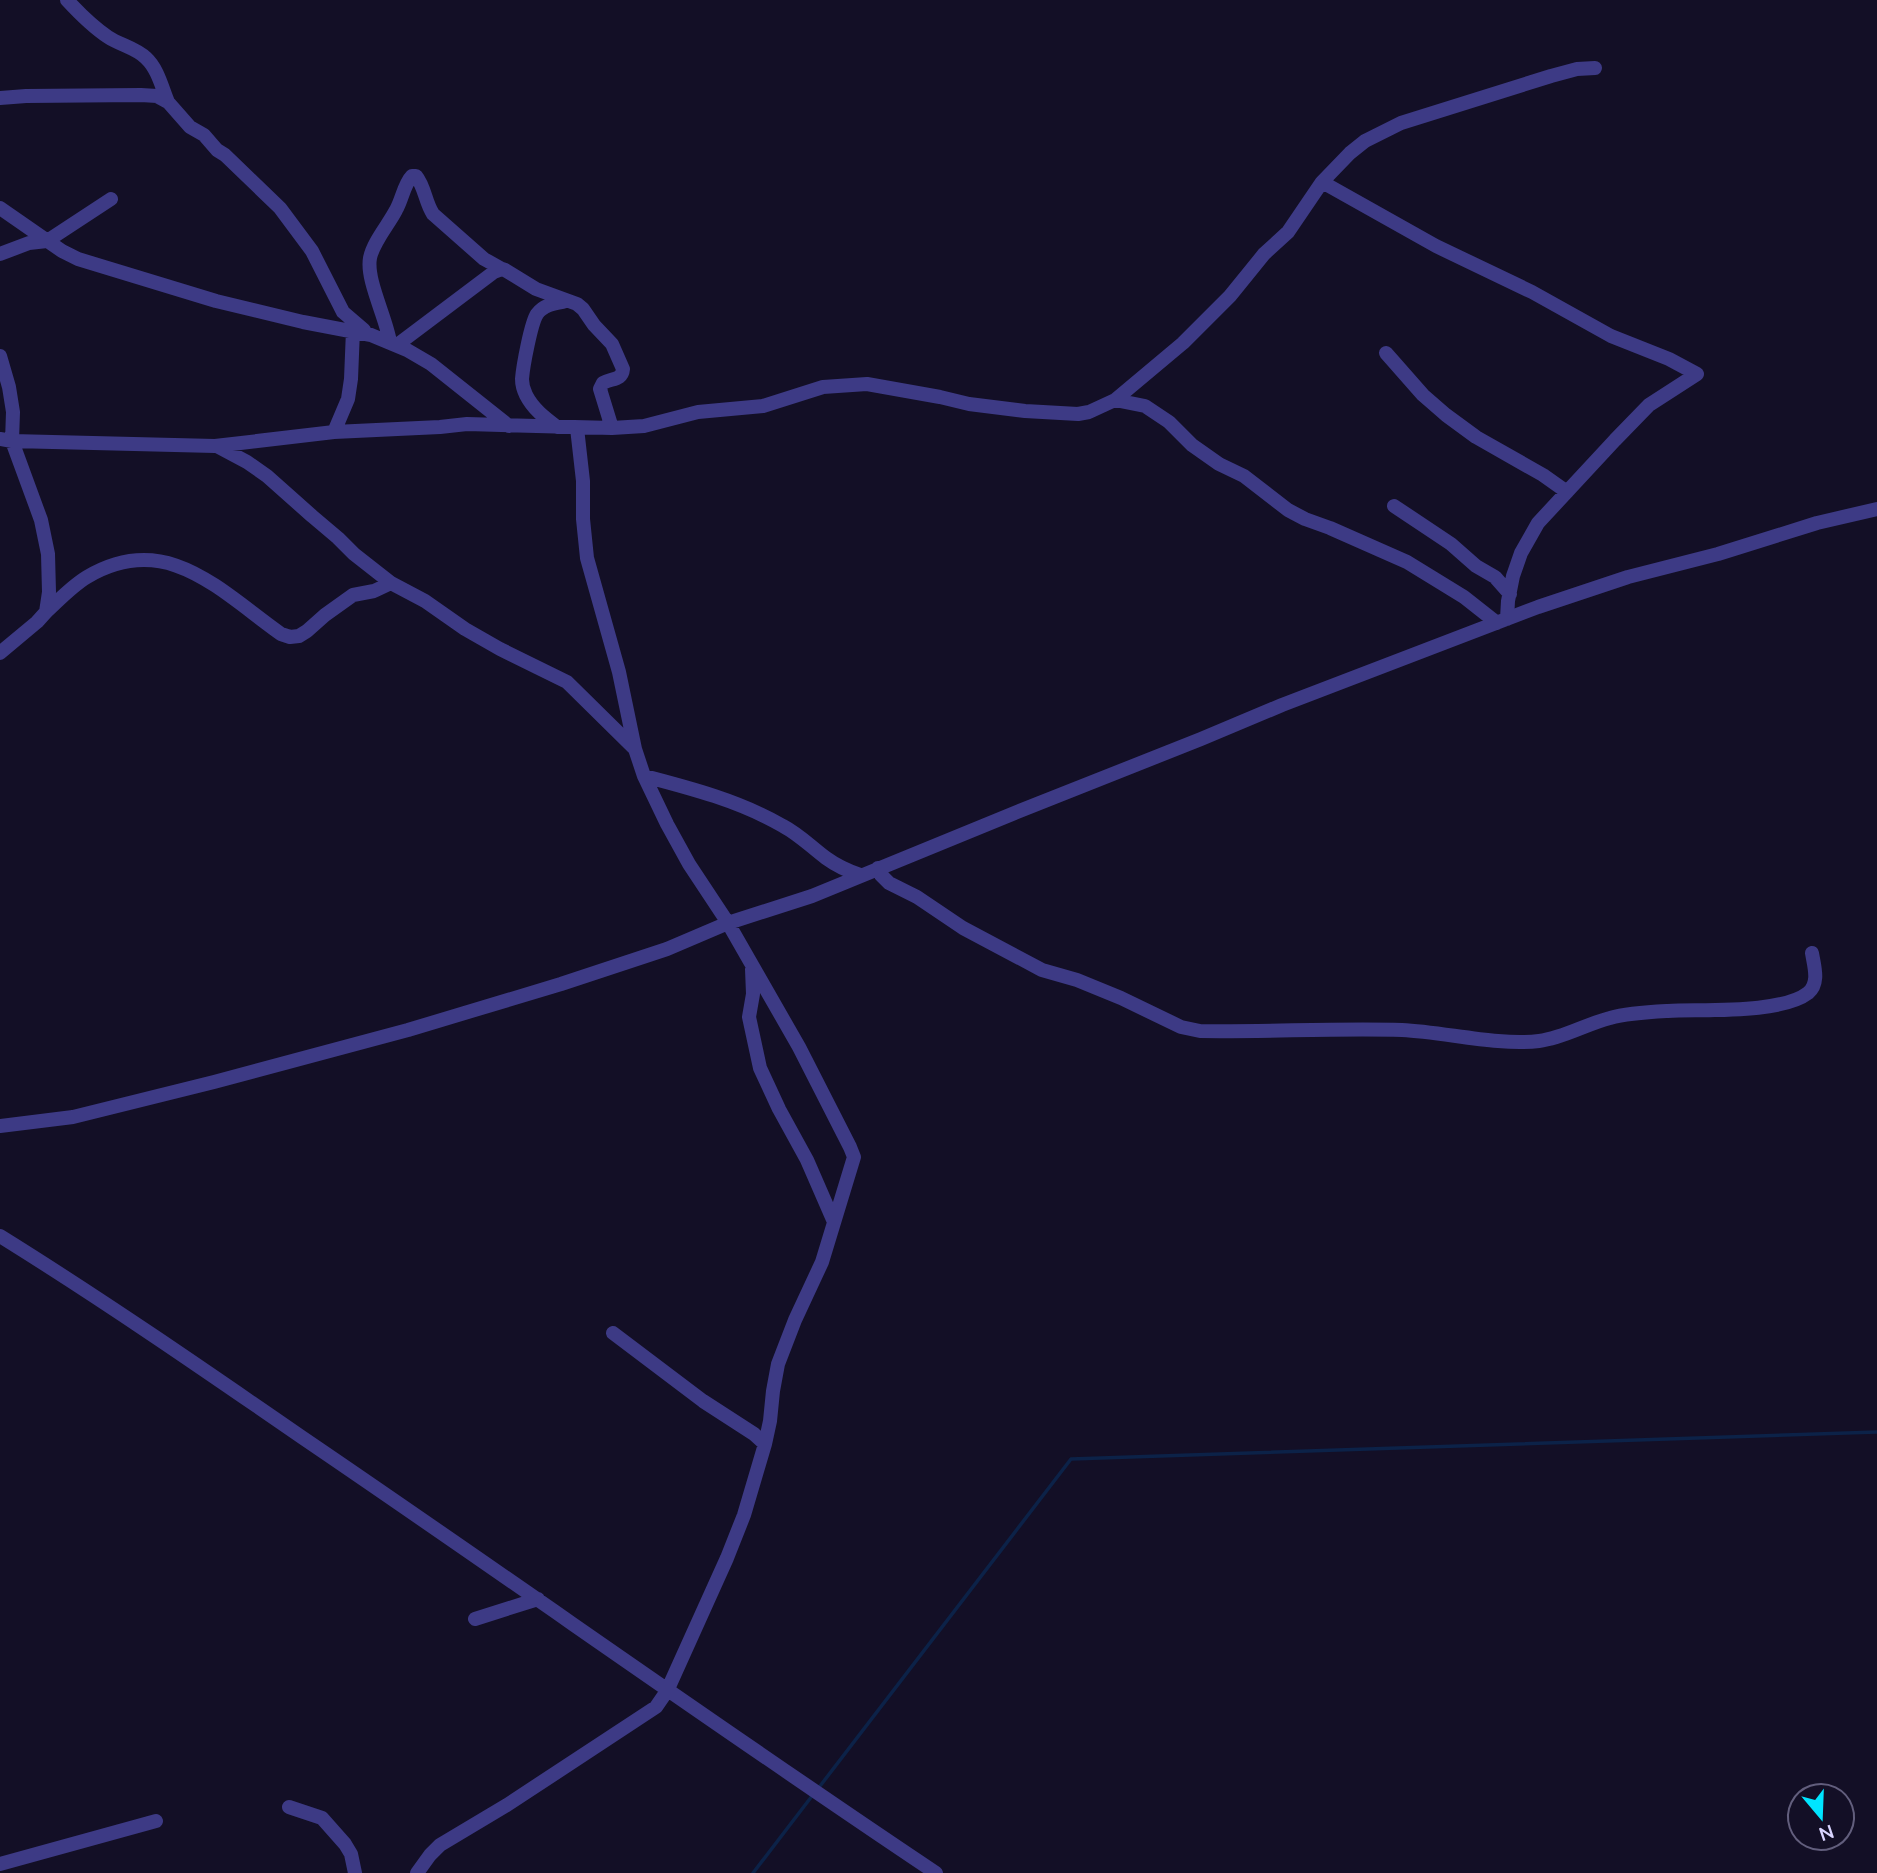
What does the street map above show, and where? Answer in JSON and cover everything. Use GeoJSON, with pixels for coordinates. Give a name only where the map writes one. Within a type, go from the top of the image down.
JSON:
{"type":"FeatureCollection","features":[{"type":"Feature","properties":{"kind":"street"},"geometry":{"type":"LineString","coordinates":[[67,0],[109,38],[139,52],[148,60],[156,72],[168,103]]}},
{"type":"Feature","properties":{"kind":"street"},"geometry":{"type":"LineString","coordinates":[[6,440],[215,446],[334,432],[440,428],[467,424],[577,428],[644,426],[698,412],[763,406],[823,387],[867,384],[969,404],[1079,414],[1104,407],[1115,400],[1183,343],[1230,296],[1264,254],[1287,232],[1322,182],[1350,153],[1366,141],[1401,123],[1551,76],[1577,69],[1595,68]]}},
{"type":"Feature","properties":{"kind":"street"},"geometry":{"type":"LineString","coordinates":[[0,99],[26,96],[157,96],[168,103],[190,127],[204,135],[280,208],[312,251],[342,312],[371,335]]}},
{"type":"Feature","properties":{"kind":"street"},"geometry":{"type":"LineString","coordinates":[[393,344],[371,278],[370,257],[397,209],[409,180],[416,176],[433,214],[484,259],[536,289],[578,304],[612,344],[623,369],[621,376],[605,381],[601,386],[612,428]]}},
{"type":"Feature","properties":{"kind":"street"},"geometry":{"type":"LineString","coordinates":[[1322,182],[1437,246],[1532,292],[1611,336],[1669,359],[1697,374],[1648,405],[1538,523],[1521,553],[1502,621]]}},
{"type":"Feature","properties":{"kind":"street"},"geometry":{"type":"LineString","coordinates":[[0,254],[29,243],[47,241],[111,199]]}},
{"type":"Feature","properties":{"kind":"street"},"geometry":{"type":"LineString","coordinates":[[0,208],[78,259],[216,301],[303,322],[353,330],[393,344],[431,365],[509,426]]}},
{"type":"Feature","properties":{"kind":"street"},"geometry":{"type":"LineString","coordinates":[[393,344],[502,269]]}},
{"type":"Feature","properties":{"kind":"street"},"geometry":{"type":"LineString","coordinates":[[557,427],[538,412],[526,395],[522,379],[536,315],[552,304],[569,301]]}},
{"type":"Feature","properties":{"kind":"street"},"geometry":{"type":"LineString","coordinates":[[334,432],[348,399],[353,330]]}},
{"type":"Feature","properties":{"kind":"street"},"geometry":{"type":"LineString","coordinates":[[1387,354],[1423,395],[1446,415],[1476,437],[1543,475],[1567,492]]}},
{"type":"Feature","properties":{"kind":"street"},"geometry":{"type":"LineString","coordinates":[[0,355],[13,412],[6,440],[41,520],[48,554],[49,592],[46,612]]}},
{"type":"Feature","properties":{"kind":"street"},"geometry":{"type":"LineString","coordinates":[[1115,400],[1145,406],[1169,422],[1192,445],[1219,464],[1244,476],[1288,510],[1407,562],[1502,621]]}},
{"type":"Feature","properties":{"kind":"street"},"geometry":{"type":"LineString","coordinates":[[417,1873],[440,1845],[507,1805],[656,1707],[667,1691],[744,1515],[765,1444],[778,1364],[822,1262],[853,1157],[799,1047],[728,923],[689,864],[644,776],[635,749],[619,672],[587,558],[577,428]]}},
{"type":"Feature","properties":{"kind":"street"},"geometry":{"type":"LineString","coordinates":[[215,446],[247,462],[267,476],[354,554],[391,583],[425,601],[488,642],[567,682],[635,749]]}},
{"type":"Feature","properties":{"kind":"street"},"geometry":{"type":"LineString","coordinates":[[1394,506],[1451,544],[1476,566],[1494,577],[1510,594]]}},
{"type":"Feature","properties":{"kind":"street"},"geometry":{"type":"LineString","coordinates":[[0,1126],[73,1117],[384,1037],[499,1004],[655,953],[728,923],[812,896],[1282,705],[1538,607],[1628,577],[1718,554],[1817,523],[1877,509]]}},
{"type":"Feature","properties":{"kind":"street"},"geometry":{"type":"LineString","coordinates":[[0,653],[85,578],[120,563],[151,559],[180,565],[218,587],[290,637],[307,631],[354,595],[391,583]]}},
{"type":"Feature","properties":{"kind":"street"},"geometry":{"type":"LineString","coordinates":[[644,776],[753,811],[806,840],[825,858],[860,875]]}},
{"type":"Feature","properties":{"kind":"street"},"geometry":{"type":"LineString","coordinates":[[878,869],[889,883],[917,897],[963,928],[1042,970],[1077,980],[1181,1027],[1200,1031],[1402,1031],[1540,1041],[1619,1016],[1667,1011],[1760,1008],[1795,999],[1807,994],[1813,987],[1815,977],[1812,953]]}},
{"type":"Feature","properties":{"kind":"street"},"geometry":{"type":"LineString","coordinates":[[752,964],[753,994],[749,1017],[760,1068],[779,1110],[807,1160],[834,1222]]}},
{"type":"Feature","properties":{"kind":"street"},"geometry":{"type":"LineString","coordinates":[[0,1236],[190,1360],[667,1691],[936,1873]]}},
{"type":"Feature","properties":{"kind":"street"},"geometry":{"type":"LineString","coordinates":[[613,1333],[765,1444]]}},
{"type":"Feature","properties":{"kind":"street"},"geometry":{"type":"LineString","coordinates":[[475,1619],[537,1599]]}},
{"type":"Feature","properties":{"kind":"street"},"geometry":{"type":"LineString","coordinates":[[289,1807],[322,1818],[351,1854],[355,1873]]}},
{"type":"Feature","properties":{"kind":"street"},"geometry":{"type":"LineString","coordinates":[[0,1864],[156,1821]]}},
{"type":"Feature","properties":{"kind":"waterway"},"geometry":{"type":"LineString","coordinates":[[817,1790],[1071,1459],[1877,1432]]}},
{"type":"Feature","properties":{"kind":"waterway"},"geometry":{"type":"LineString","coordinates":[[753,1873],[812,1796]]}}]}
